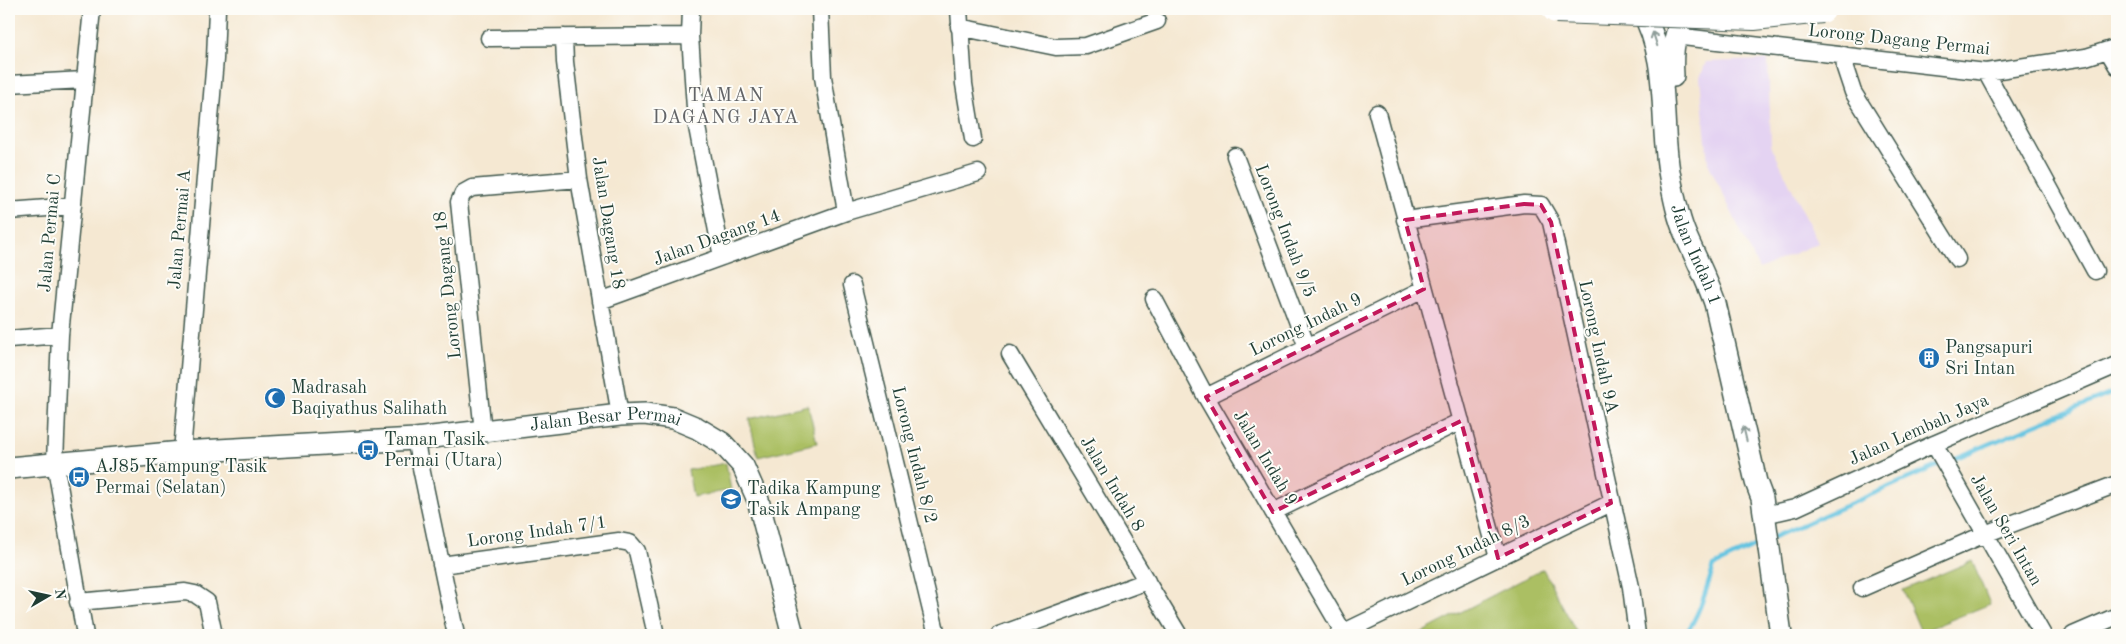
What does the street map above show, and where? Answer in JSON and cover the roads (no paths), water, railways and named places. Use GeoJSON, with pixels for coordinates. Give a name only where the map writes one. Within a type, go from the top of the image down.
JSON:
{"type":"FeatureCollection","features":[{"type":"Feature","properties":{"kind":"highway"},"geometry":{"type":"LineString","coordinates":[[1556,9],[1754,16],[1822,9]]}},
{"type":"Feature","properties":{"kind":"street","name":"Jalan Permai C"},"geometry":{"type":"LineString","coordinates":[[85,635],[55,462],[60,335],[92,9]]}},
{"type":"Feature","properties":{"kind":"street","name":"Jalan Permai A"},"geometry":{"type":"LineString","coordinates":[[182,452],[215,59],[217,9]]}},
{"type":"Feature","properties":{"kind":"street"},"geometry":{"type":"LineString","coordinates":[[691,9],[690,36],[696,122],[722,258]]}},
{"type":"Feature","properties":{"kind":"street"},"geometry":{"type":"LineString","coordinates":[[820,9],[823,77],[846,212]]}},
{"type":"Feature","properties":{"kind":"street"},"geometry":{"type":"LineString","coordinates":[[959,9],[964,84],[973,140]]}},
{"type":"Feature","properties":{"kind":"street","name":"Jalan Indah 1"},"geometry":{"type":"LineString","coordinates":[[1641,9],[1656,41],[1660,64],[1670,174],[1677,206],[1686,235],[1707,279],[1715,303],[1763,506],[1781,635]]}},
{"type":"Feature","properties":{"kind":"street","name":"Jalan Indah 1"},"geometry":{"type":"LineString","coordinates":[[1686,9],[1674,36],[1672,55],[1680,171],[1688,202],[1702,242],[1727,294],[1768,475],[1763,506]]}},
{"type":"Feature","properties":{"kind":"street"},"geometry":{"type":"LineString","coordinates":[[959,27],[1056,47],[1086,46],[1157,22]]}},
{"type":"Feature","properties":{"kind":"street"},"geometry":{"type":"LineString","coordinates":[[489,38],[690,36]]}},
{"type":"Feature","properties":{"kind":"street","name":"Lorong Dagang Permai"},"geometry":{"type":"LineString","coordinates":[[1674,36],[1986,72],[2086,57],[2113,49]]}},
{"type":"Feature","properties":{"kind":"street","name":"Jalan Dagang 18"},"geometry":{"type":"LineString","coordinates":[[564,37],[564,62],[579,179],[620,415]]}},
{"type":"Feature","properties":{"kind":"street"},"geometry":{"type":"LineString","coordinates":[[2113,49],[2117,66]]}},
{"type":"Feature","properties":{"kind":"street"},"geometry":{"type":"LineString","coordinates":[[1844,55],[1845,68],[1853,92],[1956,259]]}},
{"type":"Feature","properties":{"kind":"street"},"geometry":{"type":"LineString","coordinates":[[1986,72],[2095,271]]}},
{"type":"Feature","properties":{"kind":"street"},"geometry":{"type":"LineString","coordinates":[[9,84],[84,80]]}},
{"type":"Feature","properties":{"kind":"street"},"geometry":{"type":"LineString","coordinates":[[1377,113],[1498,558]]}},
{"type":"Feature","properties":{"kind":"street","name":"Lorong Indah 9/5"},"geometry":{"type":"LineString","coordinates":[[1235,156],[1307,347]]}},
{"type":"Feature","properties":{"kind":"street","name":"Jalan Dagang 14"},"geometry":{"type":"LineString","coordinates":[[600,301],[846,212],[978,173]]}},
{"type":"Feature","properties":{"kind":"street","name":"Lorong Dagang 18"},"geometry":{"type":"LineString","coordinates":[[484,432],[459,202],[463,193],[472,188],[579,179]]}},
{"type":"Feature","properties":{"kind":"street","name":"Lorong Indah 9A"},"geometry":{"type":"LineString","coordinates":[[1405,220],[1524,204],[1541,205],[1551,222],[1611,503],[1631,587],[1637,634]]}},
{"type":"Feature","properties":{"kind":"street"},"geometry":{"type":"LineString","coordinates":[[9,211],[73,206]]}},
{"type":"Feature","properties":{"kind":"street","name":"Lorong Indah 8/2"},"geometry":{"type":"LineString","coordinates":[[852,285],[937,635]]}},
{"type":"Feature","properties":{"kind":"street","name":"Lorong Indah 9"},"geometry":{"type":"LineString","coordinates":[[1206,397],[1424,289]]}},
{"type":"Feature","properties":{"kind":"street","name":"Jalan Indah 9"},"geometry":{"type":"LineString","coordinates":[[1154,299],[1206,397],[1342,634]]}},
{"type":"Feature","properties":{"kind":"street"},"geometry":{"type":"LineString","coordinates":[[9,339],[60,335]]}},
{"type":"Feature","properties":{"kind":"street","name":"Jalan Indah 8"},"geometry":{"type":"LineString","coordinates":[[1010,354],[1179,635]]}},
{"type":"Feature","properties":{"kind":"street","name":"Jalan Lembah Jaya"},"geometry":{"type":"LineString","coordinates":[[1763,506],[1795,508],[1934,444],[2117,365]]}},
{"type":"Feature","properties":{"kind":"street","name":"Jalan Besar Permai"},"geometry":{"type":"LineString","coordinates":[[9,468],[55,462],[182,452],[415,439],[620,415],[646,414],[673,418],[697,428],[722,444],[743,466],[758,500],[793,635]]}},
{"type":"Feature","properties":{"kind":"street"},"geometry":{"type":"LineString","coordinates":[[1273,512],[1461,421]]}},
{"type":"Feature","properties":{"kind":"street"},"geometry":{"type":"LineString","coordinates":[[415,439],[456,635]]}},
{"type":"Feature","properties":{"kind":"street","name":"Jalan Seri Intan"},"geometry":{"type":"LineString","coordinates":[[1934,444],[2043,635]]}},
{"type":"Feature","properties":{"kind":"street"},"geometry":{"type":"LineString","coordinates":[[1862,588],[1985,534],[2117,484]]}},
{"type":"Feature","properties":{"kind":"street","name":"Lorong Indah 8/3"},"geometry":{"type":"LineString","coordinates":[[1342,634],[1611,503]]}},
{"type":"Feature","properties":{"kind":"street","name":"Lorong Indah 7/1"},"geometry":{"type":"LineString","coordinates":[[441,565],[619,542],[630,543],[637,551],[656,635]]}},
{"type":"Feature","properties":{"kind":"street"},"geometry":{"type":"LineString","coordinates":[[999,635],[1147,581]]}},
{"type":"Feature","properties":{"kind":"street"},"geometry":{"type":"LineString","coordinates":[[78,602],[184,592],[192,593],[208,602],[214,635]]}},
{"type":"Feature","properties":{"kind":"street"},"geometry":{"type":"LineString","coordinates":[[2073,635],[2117,616]]}},
{"type":"Feature","properties":{"kind":"waterway"},"geometry":{"type":"LineString","coordinates":[[1951,460],[2117,391]]}},
{"type":"Feature","properties":{"kind":"waterway"},"geometry":{"type":"LineString","coordinates":[[1774,537],[1937,466]]}},
{"type":"Feature","properties":{"kind":"waterway"},"geometry":{"type":"LineString","coordinates":[[1685,635],[1699,610],[1714,566],[1759,544]]}},
{"type":"Feature","properties":{"kind":"place","name":"Pangsapuri Sri Intan"},"geometry":{"type":"Point","coordinates":[1929,358]}},
{"type":"Feature","properties":{"kind":"place","name":"Madrasah Baqiyathus Salihath"},"geometry":{"type":"Point","coordinates":[275,398]}},
{"type":"Feature","properties":{"kind":"place","name":"Taman Tasik Permai (Utara)"},"geometry":{"type":"Point","coordinates":[368,450]}},
{"type":"Feature","properties":{"kind":"place","name":"AJ85 Kampung Tasik Permai (Selatan)"},"geometry":{"type":"Point","coordinates":[79,477]}},
{"type":"Feature","properties":{"kind":"place","name":"Tadika Kampung Tasik Ampang"},"geometry":{"type":"Point","coordinates":[731,499]}},
{"type":"Feature","properties":{"kind":"district","name":"TAMAN DAGANG JAYA"},"geometry":{"type":"Point","coordinates":[726,107]}}]}
